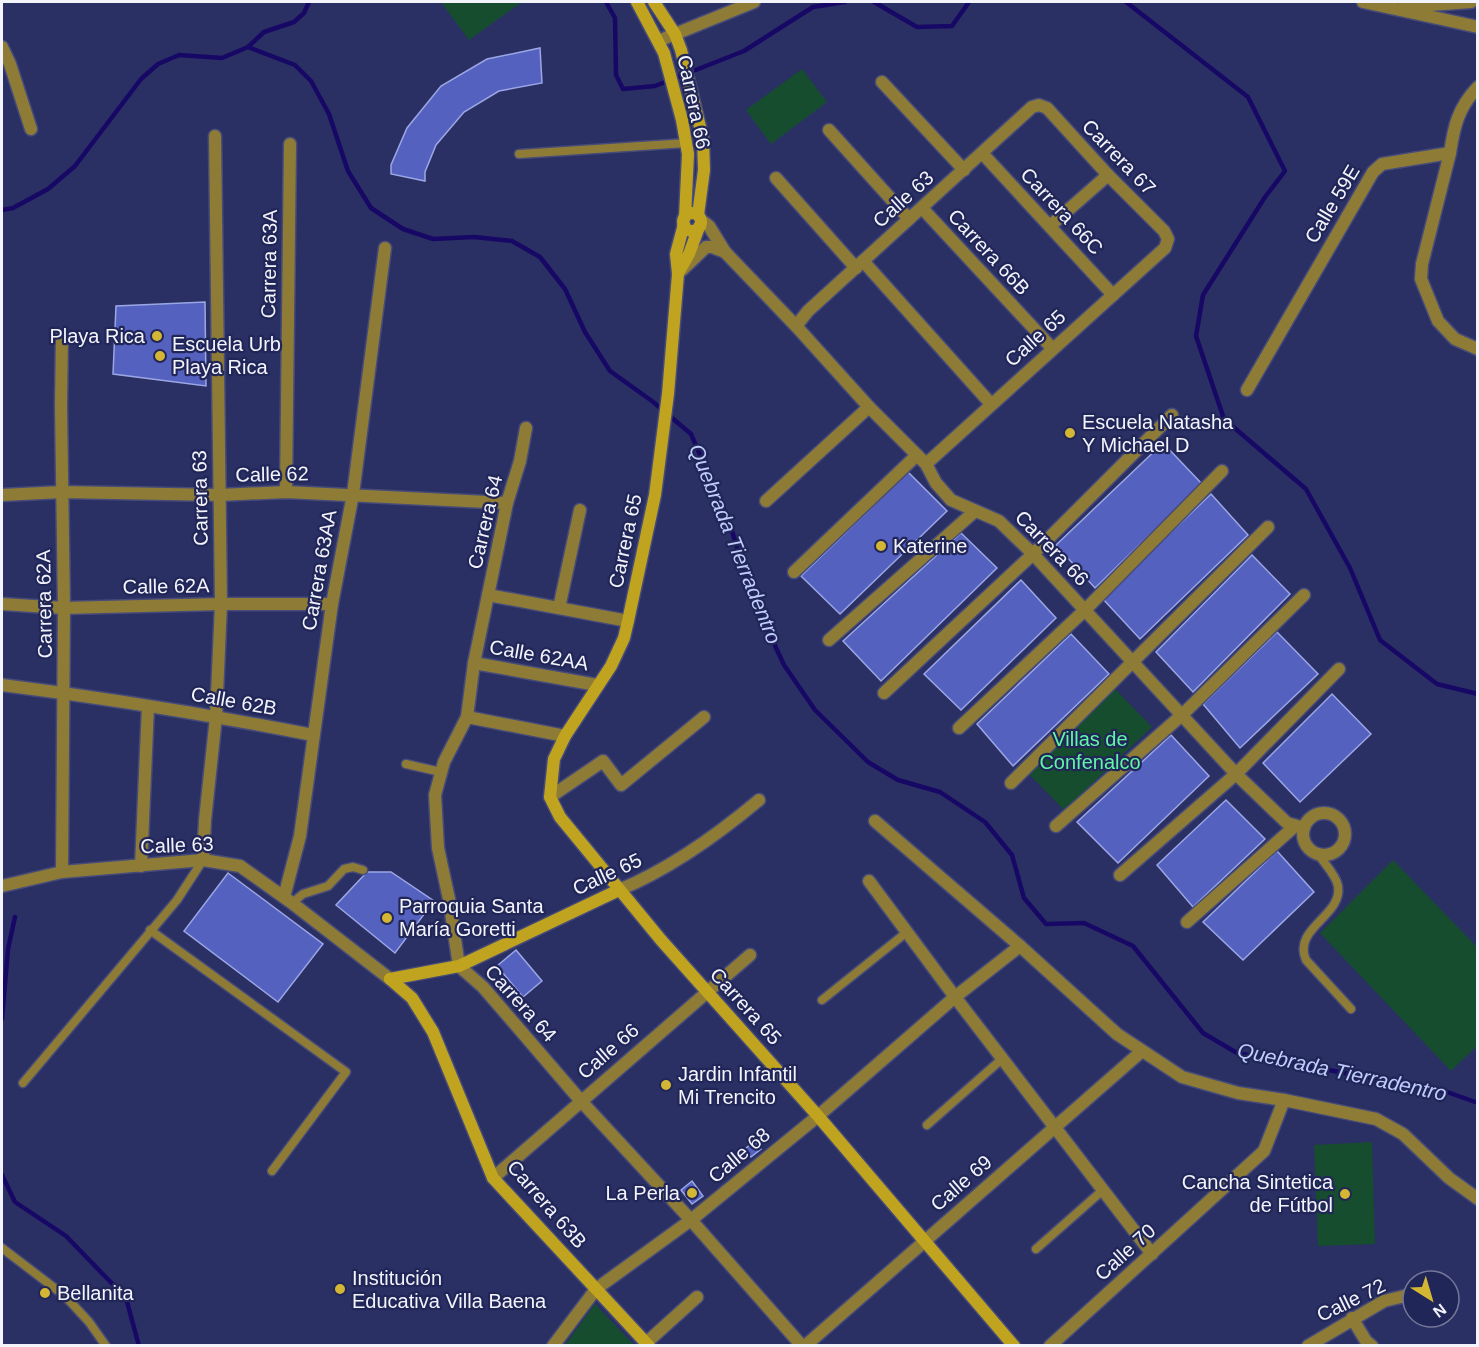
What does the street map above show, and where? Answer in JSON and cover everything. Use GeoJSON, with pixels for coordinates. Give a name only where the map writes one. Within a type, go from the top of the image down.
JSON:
{"type":"FeatureCollection","features":[{"type":"Feature","properties":{"kind":"main road","name":"Carrera 66"},"geometry":{"type":"LineString","coordinates":[[637,2],[664,53],[687,143],[684,220]]}},
{"type":"Feature","properties":{"kind":"main road","name":"Carrera 66"},"geometry":{"type":"LineString","coordinates":[[654,2],[675,34],[692,89],[705,154],[699,221]]}},
{"type":"Feature","properties":{"kind":"main road"},"geometry":{"type":"LineString","coordinates":[[684,220],[693,213],[699,221]]}},
{"type":"Feature","properties":{"kind":"main road","name":"Carrera 65"},"geometry":{"type":"LineString","coordinates":[[684,220],[676,254],[678,274],[668,392],[655,495],[628,621],[624,638],[611,666],[565,736],[554,759],[550,797],[560,817],[619,890],[818,1116],[1014,1346]]}},
{"type":"Feature","properties":{"kind":"main road","name":"Carrera 65"},"geometry":{"type":"LineString","coordinates":[[678,274],[689,254],[699,221]]}},
{"type":"Feature","properties":{"kind":"main road","name":"Calle 65"},"geometry":{"type":"LineString","coordinates":[[390,979],[459,966],[619,890]]}},
{"type":"Feature","properties":{"kind":"main road","name":"Carrera 63B"},"geometry":{"type":"LineString","coordinates":[[390,979],[412,998],[432,1032],[493,1178],[647,1344]]}},
{"type":"Feature","properties":{"kind":"street"},"geometry":{"type":"LineString","coordinates":[[658,41],[754,2]]}},
{"type":"Feature","properties":{"kind":"street"},"geometry":{"type":"LineString","coordinates":[[1363,2],[1390,5],[1478,27]]}},
{"type":"Feature","properties":{"kind":"street"},"geometry":{"type":"LineString","coordinates":[[1390,5],[1471,2]]}},
{"type":"Feature","properties":{"kind":"street"},"geometry":{"type":"LineString","coordinates":[[2,46],[31,129]]}},
{"type":"Feature","properties":{"kind":"street"},"geometry":{"type":"LineString","coordinates":[[882,82],[964,170]]}},
{"type":"Feature","properties":{"kind":"street"},"geometry":{"type":"LineString","coordinates":[[1478,87],[1465,100],[1458,114],[1422,264],[1421,279],[1438,321],[1455,339],[1478,350]]}},
{"type":"Feature","properties":{"kind":"street","name":"Calle 63"},"geometry":{"type":"LineString","coordinates":[[796,326],[808,311],[1032,107],[1039,105]]}},
{"type":"Feature","properties":{"kind":"street","name":"Carrera 67"},"geometry":{"type":"LineString","coordinates":[[1039,105],[1047,108],[1108,175],[1164,231],[1168,239]]}},
{"type":"Feature","properties":{"kind":"street"},"geometry":{"type":"LineString","coordinates":[[829,130],[909,219]]}},
{"type":"Feature","properties":{"kind":"street","name":"Carrera 63"},"geometry":{"type":"LineString","coordinates":[[203,860],[216,717],[221,604],[214,136]]}},
{"type":"Feature","properties":{"kind":"street","name":"Carrera 63A"},"geometry":{"type":"LineString","coordinates":[[286,492],[290,144]]}},
{"type":"Feature","properties":{"kind":"street","name":"Carrera 66C"},"geometry":{"type":"LineString","coordinates":[[982,153],[1113,295]]}},
{"type":"Feature","properties":{"kind":"street","name":"Calle 59E"},"geometry":{"type":"LineString","coordinates":[[1247,390],[1373,172],[1382,164],[1450,153]]}},
{"type":"Feature","properties":{"kind":"street"},"geometry":{"type":"LineString","coordinates":[[1050,226],[1108,175]]}},
{"type":"Feature","properties":{"kind":"street"},"geometry":{"type":"LineString","coordinates":[[776,178],[992,404]]}},
{"type":"Feature","properties":{"kind":"street","name":"Carrera 66B"},"geometry":{"type":"LineString","coordinates":[[922,208],[1052,348]]}},
{"type":"Feature","properties":{"kind":"street","name":"Carrera 66"},"geometry":{"type":"LineString","coordinates":[[699,221],[709,226],[725,252],[869,407],[917,454],[926,464],[936,483],[951,500],[999,521],[1033,554],[1183,714],[1236,774],[1287,823],[1299,827]]}},
{"type":"Feature","properties":{"kind":"street","name":"Calle 65"},"geometry":{"type":"LineString","coordinates":[[926,464],[1165,248],[1168,239]]}},
{"type":"Feature","properties":{"kind":"street"},"geometry":{"type":"LineString","coordinates":[[678,274],[706,247],[725,252]]}},
{"type":"Feature","properties":{"kind":"street","name":"Carrera 63AA"},"geometry":{"type":"LineString","coordinates":[[288,900],[300,836],[332,604],[353,494],[385,248]]}},
{"type":"Feature","properties":{"kind":"street","name":"Carrera 62A"},"geometry":{"type":"LineString","coordinates":[[62,335],[64,608],[62,872]]}},
{"type":"Feature","properties":{"kind":"street"},"geometry":{"type":"LineString","coordinates":[[766,501],[869,407]]}},
{"type":"Feature","properties":{"kind":"street"},"geometry":{"type":"LineString","coordinates":[[884,693],[1033,554],[1173,415]]}},
{"type":"Feature","properties":{"kind":"street","name":"Carrera 64"},"geometry":{"type":"LineString","coordinates":[[526,429],[520,460],[507,503],[474,663],[467,717],[444,762],[435,795],[438,848],[449,899],[459,966],[483,987],[580,1101],[804,1346]]}},
{"type":"Feature","properties":{"kind":"street"},"geometry":{"type":"LineString","coordinates":[[794,572],[917,454]]}},
{"type":"Feature","properties":{"kind":"street"},"geometry":{"type":"LineString","coordinates":[[959,728],[1085,610],[1222,471]]}},
{"type":"Feature","properties":{"kind":"street","name":"Calle 62"},"geometry":{"type":"LineString","coordinates":[[2,495],[62,492],[219,495],[286,492],[507,503]]}},
{"type":"Feature","properties":{"kind":"street"},"geometry":{"type":"LineString","coordinates":[[559,608],[579,510]]}},
{"type":"Feature","properties":{"kind":"street"},"geometry":{"type":"LineString","coordinates":[[829,640],[974,512]]}},
{"type":"Feature","properties":{"kind":"street"},"geometry":{"type":"LineString","coordinates":[[1011,783],[1268,528]]}},
{"type":"Feature","properties":{"kind":"street"},"geometry":{"type":"LineString","coordinates":[[488,595],[628,621]]}},
{"type":"Feature","properties":{"kind":"street"},"geometry":{"type":"LineString","coordinates":[[1056,826],[1183,714],[1304,595]]}},
{"type":"Feature","properties":{"kind":"street","name":"Calle 62A"},"geometry":{"type":"LineString","coordinates":[[2,604],[64,608],[332,604]]}},
{"type":"Feature","properties":{"kind":"street","name":"Calle 62AA"},"geometry":{"type":"LineString","coordinates":[[474,663],[597,685]]}},
{"type":"Feature","properties":{"kind":"street"},"geometry":{"type":"LineString","coordinates":[[1120,875],[1236,774],[1339,669]]}},
{"type":"Feature","properties":{"kind":"street","name":"Calle 62B"},"geometry":{"type":"LineString","coordinates":[[2,685],[148,706],[313,735]]}},
{"type":"Feature","properties":{"kind":"street"},"geometry":{"type":"LineString","coordinates":[[141,866],[148,706]]}},
{"type":"Feature","properties":{"kind":"street"},"geometry":{"type":"LineString","coordinates":[[467,717],[565,736]]}},
{"type":"Feature","properties":{"kind":"street"},"geometry":{"type":"LineString","coordinates":[[550,797],[603,761],[621,785],[704,717]]}},
{"type":"Feature","properties":{"kind":"street","name":"Calle 65"},"geometry":{"type":"LineString","coordinates":[[619,890],[647,879],[689,852],[727,827],[759,800]]}},
{"type":"Feature","properties":{"kind":"street"},"geometry":{"type":"LineString","coordinates":[[1187,922],[1299,827],[1314,815],[1330,814],[1338,818],[1343,824],[1344,840],[1334,852],[1326,855],[1318,854],[1305,844],[1299,827]]}},
{"type":"Feature","properties":{"kind":"street"},"geometry":{"type":"LineString","coordinates":[[875,821],[1020,946],[1117,1034],[1182,1077],[1238,1093],[1376,1119],[1403,1134],[1449,1178],[1478,1199]]}},
{"type":"Feature","properties":{"kind":"street","name":"Calle 63"},"geometry":{"type":"LineString","coordinates":[[2,886],[62,872],[203,860],[240,866],[390,979]]}},
{"type":"Feature","properties":{"kind":"street"},"geometry":{"type":"LineString","coordinates":[[869,881],[1152,1254]]}},
{"type":"Feature","properties":{"kind":"street","name":"Calle 68"},"geometry":{"type":"LineString","coordinates":[[553,1346],[596,1289],[691,1220],[818,1116],[955,997],[1020,946]]}},
{"type":"Feature","properties":{"kind":"street","name":"Calle 66"},"geometry":{"type":"LineString","coordinates":[[493,1178],[750,955]]}},
{"type":"Feature","properties":{"kind":"street","name":"Calle 69"},"geometry":{"type":"LineString","coordinates":[[804,1346],[1142,1050]]}},
{"type":"Feature","properties":{"kind":"street","name":"Calle 70"},"geometry":{"type":"LineString","coordinates":[[1050,1346],[1264,1151],[1284,1100]]}},
{"type":"Feature","properties":{"kind":"street"},"geometry":{"type":"LineString","coordinates":[[647,1344],[697,1297]]}},
{"type":"Feature","properties":{"kind":"street","name":"Calle 72"},"geometry":{"type":"LineString","coordinates":[[1308,1346],[1384,1301],[1401,1297]]}},
{"type":"Feature","properties":{"kind":"street"},"geometry":{"type":"LineString","coordinates":[[1352,1318],[1366,1341],[1372,1346]]}},
{"type":"Feature","properties":{"kind":"lane"},"geometry":{"type":"LineString","coordinates":[[519,154],[687,143]]}},
{"type":"Feature","properties":{"kind":"lane"},"geometry":{"type":"LineString","coordinates":[[406,764],[441,772]]}},
{"type":"Feature","properties":{"kind":"lane"},"geometry":{"type":"LineString","coordinates":[[1318,854],[1336,881],[1338,896],[1335,903],[1307,936],[1303,944],[1303,952],[1306,960],[1351,1010]]}},
{"type":"Feature","properties":{"kind":"lane"},"geometry":{"type":"LineString","coordinates":[[23,1083],[177,900],[203,860]]}},
{"type":"Feature","properties":{"kind":"lane"},"geometry":{"type":"LineString","coordinates":[[288,900],[328,886],[344,869],[353,867],[363,870]]}},
{"type":"Feature","properties":{"kind":"lane"},"geometry":{"type":"LineString","coordinates":[[150,930],[346,1072],[272,1172]]}},
{"type":"Feature","properties":{"kind":"lane"},"geometry":{"type":"LineString","coordinates":[[822,1000],[907,932]]}},
{"type":"Feature","properties":{"kind":"lane"},"geometry":{"type":"LineString","coordinates":[[927,1125],[1003,1058]]}},
{"type":"Feature","properties":{"kind":"lane"},"geometry":{"type":"LineString","coordinates":[[1036,1249],[1103,1190]]}},
{"type":"Feature","properties":{"kind":"lane"},"geometry":{"type":"LineString","coordinates":[[2,1248],[65,1296],[89,1322],[106,1346]]}},
{"type":"Feature","properties":{"kind":"green space"},"geometry":{"type":"Polygon","coordinates":[[[441,2],[522,2],[469,40],[441,2]]]}},
{"type":"Feature","properties":{"kind":"green space"},"geometry":{"type":"Polygon","coordinates":[[[802,69],[827,102],[771,144],[746,110],[802,69]]]}},
{"type":"Feature","properties":{"kind":"green space","name":"Villas de Confenalco"},"geometry":{"type":"Polygon","coordinates":[[[1115,689],[1152,727],[1064,810],[1029,774],[1115,689]]]}},
{"type":"Feature","properties":{"kind":"green space"},"geometry":{"type":"Polygon","coordinates":[[[1393,860],[1477,947],[1477,1046],[1451,1071],[1320,933],[1393,860]]]}},
{"type":"Feature","properties":{"kind":"green space","name":"Cancha Sintetica de Fútbol"},"geometry":{"type":"Polygon","coordinates":[[[1372,1142],[1375,1244],[1318,1246],[1314,1145],[1372,1142]]]}},
{"type":"Feature","properties":{"kind":"green space"},"geometry":{"type":"Polygon","coordinates":[[[595,1304],[634,1345],[565,1345],[595,1304]]]}},
{"type":"Feature","properties":{"kind":"building"},"geometry":{"type":"Polygon","coordinates":[[[540,48],[542,83],[499,91],[464,112],[436,145],[425,172],[425,181],[391,174],[391,165],[407,128],[441,86],[487,59],[540,48]]]}},
{"type":"Feature","properties":{"kind":"building"},"geometry":{"type":"Polygon","coordinates":[[[205,302],[206,386],[113,374],[116,306],[205,302]]]}},
{"type":"Feature","properties":{"kind":"building"},"geometry":{"type":"Polygon","coordinates":[[[1163,443],[1202,484],[1095,588],[1056,545],[1163,443]]]}},
{"type":"Feature","properties":{"kind":"building"},"geometry":{"type":"Polygon","coordinates":[[[908,472],[947,511],[840,614],[801,576],[908,472]]]}},
{"type":"Feature","properties":{"kind":"building"},"geometry":{"type":"Polygon","coordinates":[[[1211,494],[1248,535],[1140,639],[1102,598],[1211,494]]]}},
{"type":"Feature","properties":{"kind":"building"},"geometry":{"type":"Polygon","coordinates":[[[961,533],[997,568],[881,681],[843,641],[961,533]]]}},
{"type":"Feature","properties":{"kind":"building"},"geometry":{"type":"Polygon","coordinates":[[[1252,555],[1290,594],[1193,692],[1156,652],[1252,555]]]}},
{"type":"Feature","properties":{"kind":"building"},"geometry":{"type":"Polygon","coordinates":[[[1021,580],[1056,618],[961,710],[924,674],[1021,580]]]}},
{"type":"Feature","properties":{"kind":"building"},"geometry":{"type":"Polygon","coordinates":[[[1277,632],[1318,674],[1240,748],[1203,704],[1277,632]]]}},
{"type":"Feature","properties":{"kind":"building"},"geometry":{"type":"Polygon","coordinates":[[[1071,634],[1109,674],[1013,766],[977,724],[1071,634]]]}},
{"type":"Feature","properties":{"kind":"building"},"geometry":{"type":"Polygon","coordinates":[[[1332,694],[1371,734],[1300,802],[1263,763],[1332,694]]]}},
{"type":"Feature","properties":{"kind":"building"},"geometry":{"type":"Polygon","coordinates":[[[1171,735],[1209,776],[1118,863],[1077,822],[1171,735]]]}},
{"type":"Feature","properties":{"kind":"building"},"geometry":{"type":"Polygon","coordinates":[[[1226,800],[1265,839],[1193,907],[1157,865],[1226,800]]]}},
{"type":"Feature","properties":{"kind":"building"},"geometry":{"type":"Polygon","coordinates":[[[1277,851],[1314,892],[1243,960],[1203,922],[1277,851]]]}},
{"type":"Feature","properties":{"kind":"building","name":"Parroquia Santa María Goretti"},"geometry":{"type":"Polygon","coordinates":[[[367,872],[391,872],[434,901],[395,953],[336,905],[367,872]]]}},
{"type":"Feature","properties":{"kind":"building"},"geometry":{"type":"Polygon","coordinates":[[[228,873],[323,944],[278,1002],[184,931],[228,873]]]}},
{"type":"Feature","properties":{"kind":"building"},"geometry":{"type":"Polygon","coordinates":[[[516,950],[542,981],[523,997],[497,966],[516,950]]]}},
{"type":"Feature","properties":{"kind":"building"},"geometry":{"type":"Polygon","coordinates":[[[755,1141],[761,1149],[751,1157],[745,1149],[755,1141]]]}},
{"type":"Feature","properties":{"kind":"building","name":"La Perla"},"geometry":{"type":"Polygon","coordinates":[[[692,1181],[703,1196],[692,1204],[681,1190],[692,1181]]]}},
{"type":"Feature","properties":{"kind":"waterway"},"geometry":{"type":"LineString","coordinates":[[2,210],[13,208],[48,189],[75,166],[141,79],[158,64],[179,55],[222,58],[248,47],[264,32],[294,22],[304,13],[309,2]]}},
{"type":"Feature","properties":{"kind":"waterway"},"geometry":{"type":"LineString","coordinates":[[606,2],[615,18],[616,75],[623,89],[655,86],[744,51],[813,7],[845,2]]}},
{"type":"Feature","properties":{"kind":"waterway"},"geometry":{"type":"LineString","coordinates":[[874,2],[917,27],[952,26],[969,2]]}},
{"type":"Feature","properties":{"kind":"waterway"},"geometry":{"type":"LineString","coordinates":[[1126,2],[1248,97],[1285,171],[1265,197],[1203,295],[1196,336],[1224,419],[1306,489],[1350,568],[1380,640],[1437,684],[1478,694]]}},
{"type":"Feature","properties":{"kind":"waterway","name":"Quebrada Tierradentro"},"geometry":{"type":"LineString","coordinates":[[248,47],[295,65],[311,81],[329,114],[348,171],[371,208],[403,229],[433,239],[474,237],[512,241],[540,257],[565,289],[585,332],[610,371],[652,401],[691,434],[730,524],[750,592],[784,665],[815,710],[868,762],[898,780],[940,792],[985,822],[1012,855],[1024,898],[1046,924],[1084,923],[1133,946],[1203,1033],[1237,1053],[1447,1092],[1478,1103]]}},
{"type":"Feature","properties":{"kind":"waterway"},"geometry":{"type":"LineString","coordinates":[[2,1019],[8,949],[15,917]]}},
{"type":"Feature","properties":{"kind":"waterway"},"geometry":{"type":"LineString","coordinates":[[2,1175],[15,1202],[66,1236],[126,1298],[139,1346]]}},
{"type":"Feature","properties":{"kind":"place","name":"Playa Rica"},"geometry":{"type":"Point","coordinates":[157,336]}},
{"type":"Feature","properties":{"kind":"place","name":"Escuela Urb Playa Rica"},"geometry":{"type":"Point","coordinates":[160,356]}},
{"type":"Feature","properties":{"kind":"place","name":"Escuela Natasha Y Michael D"},"geometry":{"type":"Point","coordinates":[1070,433]}},
{"type":"Feature","properties":{"kind":"place","name":"Katerine"},"geometry":{"type":"Point","coordinates":[881,546]}},
{"type":"Feature","properties":{"kind":"place","name":"Parroquia Santa María Goretti"},"geometry":{"type":"Point","coordinates":[387,918]}},
{"type":"Feature","properties":{"kind":"place","name":"Jardin Infantil Mi Trencito"},"geometry":{"type":"Point","coordinates":[666,1085]}},
{"type":"Feature","properties":{"kind":"place","name":"La Perla"},"geometry":{"type":"Point","coordinates":[692,1193]}},
{"type":"Feature","properties":{"kind":"place","name":"Cancha Sintetica de Fútbol"},"geometry":{"type":"Point","coordinates":[1345,1194]}},
{"type":"Feature","properties":{"kind":"place","name":"Institución Educativa Villa Baena"},"geometry":{"type":"Point","coordinates":[340,1289]}},
{"type":"Feature","properties":{"kind":"place","name":"Bellanita"},"geometry":{"type":"Point","coordinates":[45,1293]}}]}
